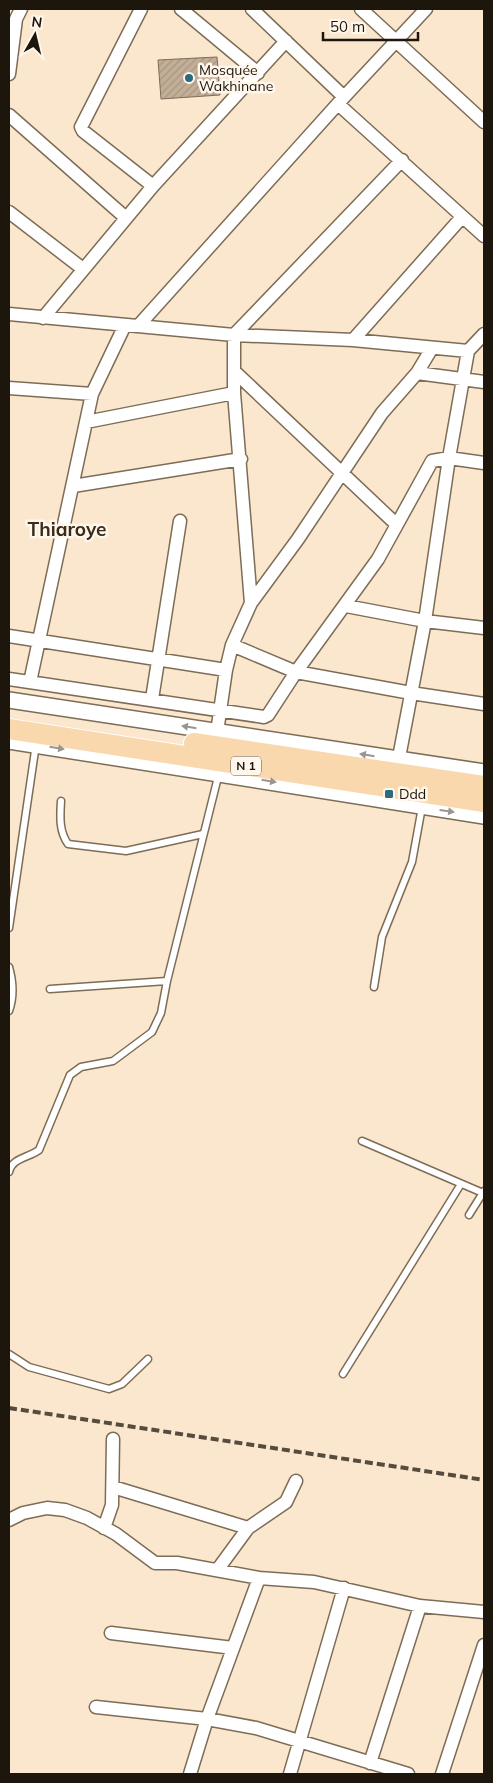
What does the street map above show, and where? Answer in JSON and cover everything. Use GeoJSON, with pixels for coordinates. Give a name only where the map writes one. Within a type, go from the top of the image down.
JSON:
{"type":"FeatureCollection","features":[{"type":"Feature","properties":{"kind":"highway","name":"N 1"},"geometry":{"type":"LineString","coordinates":[[9,715],[484,802]]}},
{"type":"Feature","properties":{"kind":"highway","name":"N 1"},"geometry":{"type":"LineString","coordinates":[[9,729],[37,739],[398,766],[484,786]]}},
{"type":"Feature","properties":{"kind":"street"},"geometry":{"type":"LineString","coordinates":[[9,74],[16,19],[20,9]]}},
{"type":"Feature","properties":{"kind":"street"},"geometry":{"type":"LineString","coordinates":[[140,9],[100,95],[82,128],[83,131],[153,186]]}},
{"type":"Feature","properties":{"kind":"street"},"geometry":{"type":"LineString","coordinates":[[182,9],[258,73]]}},
{"type":"Feature","properties":{"kind":"street"},"geometry":{"type":"LineString","coordinates":[[252,9],[402,160],[484,236]]}},
{"type":"Feature","properties":{"kind":"street"},"geometry":{"type":"LineString","coordinates":[[361,9],[484,122]]}},
{"type":"Feature","properties":{"kind":"street"},"geometry":{"type":"LineString","coordinates":[[139,325],[341,100],[426,9]]}},
{"type":"Feature","properties":{"kind":"street"},"geometry":{"type":"LineString","coordinates":[[43,318],[153,186],[286,42]]}},
{"type":"Feature","properties":{"kind":"street"},"geometry":{"type":"LineString","coordinates":[[9,115],[126,218]]}},
{"type":"Feature","properties":{"kind":"street"},"geometry":{"type":"LineString","coordinates":[[251,603],[241,459],[234,393],[234,335],[402,160]]}},
{"type":"Feature","properties":{"kind":"street"},"geometry":{"type":"LineString","coordinates":[[9,212],[83,269]]}},
{"type":"Feature","properties":{"kind":"street"},"geometry":{"type":"LineString","coordinates":[[353,340],[462,217]]}},
{"type":"Feature","properties":{"kind":"street"},"geometry":{"type":"LineString","coordinates":[[9,314],[234,335],[353,340],[468,351]]}},
{"type":"Feature","properties":{"kind":"street"},"geometry":{"type":"LineString","coordinates":[[30,682],[92,394],[125,325]]}},
{"type":"Feature","properties":{"kind":"street"},"geometry":{"type":"LineString","coordinates":[[484,334],[468,351],[462,380],[425,621],[398,766],[484,772]]}},
{"type":"Feature","properties":{"kind":"street"},"geometry":{"type":"LineString","coordinates":[[218,753],[220,710],[226,670],[232,645],[251,603],[343,474],[382,413],[417,373],[432,348]]}},
{"type":"Feature","properties":{"kind":"street"},"geometry":{"type":"LineString","coordinates":[[234,371],[396,524]]}},
{"type":"Feature","properties":{"kind":"street"},"geometry":{"type":"LineString","coordinates":[[417,373],[484,382]]}},
{"type":"Feature","properties":{"kind":"street"},"geometry":{"type":"LineString","coordinates":[[9,388],[92,394]]}},
{"type":"Feature","properties":{"kind":"street"},"geometry":{"type":"LineString","coordinates":[[86,422],[234,393]]}},
{"type":"Feature","properties":{"kind":"street"},"geometry":{"type":"LineString","coordinates":[[9,679],[264,717],[268,715],[296,672],[346,606],[378,558],[432,461],[449,458],[484,463]]}},
{"type":"Feature","properties":{"kind":"street"},"geometry":{"type":"LineString","coordinates":[[73,486],[241,459]]}},
{"type":"Feature","properties":{"kind":"street"},"geometry":{"type":"LineString","coordinates":[[152,699],[180,521]]}},
{"type":"Feature","properties":{"kind":"street"},"geometry":{"type":"LineString","coordinates":[[346,606],[425,621],[484,628]]}},
{"type":"Feature","properties":{"kind":"street"},"geometry":{"type":"LineString","coordinates":[[9,636],[226,670]]}},
{"type":"Feature","properties":{"kind":"street"},"geometry":{"type":"LineString","coordinates":[[232,645],[296,672],[484,704]]}},
{"type":"Feature","properties":{"kind":"street"},"geometry":{"type":"LineString","coordinates":[[9,700],[422,807],[484,816]]}},
{"type":"Feature","properties":{"kind":"street"},"geometry":{"type":"LineString","coordinates":[[9,741],[37,739]]}},
{"type":"Feature","properties":{"kind":"street"},"geometry":{"type":"LineString","coordinates":[[104,1528],[112,1505],[114,1438]]}},
{"type":"Feature","properties":{"kind":"street"},"geometry":{"type":"LineString","coordinates":[[218,1570],[248,1528],[286,1502],[296,1481]]}},
{"type":"Feature","properties":{"kind":"street"},"geometry":{"type":"LineString","coordinates":[[113,1487],[248,1528]]}},
{"type":"Feature","properties":{"kind":"street"},"geometry":{"type":"LineString","coordinates":[[9,1520],[23,1513],[47,1508],[65,1510],[87,1518],[104,1528],[155,1563],[177,1563],[259,1578],[314,1582],[420,1606],[484,1612]]}},
{"type":"Feature","properties":{"kind":"street"},"geometry":{"type":"LineString","coordinates":[[190,1774],[207,1719],[259,1578]]}},
{"type":"Feature","properties":{"kind":"street"},"geometry":{"type":"LineString","coordinates":[[290,1774],[344,1588]]}},
{"type":"Feature","properties":{"kind":"street"},"geometry":{"type":"LineString","coordinates":[[370,1763],[420,1606]]}},
{"type":"Feature","properties":{"kind":"street"},"geometry":{"type":"LineString","coordinates":[[111,1633],[233,1648]]}},
{"type":"Feature","properties":{"kind":"street"},"geometry":{"type":"LineString","coordinates":[[442,1774],[484,1645]]}},
{"type":"Feature","properties":{"kind":"street"},"geometry":{"type":"LineString","coordinates":[[96,1707],[207,1719],[256,1728],[408,1774]]}},
{"type":"Feature","properties":{"kind":"lane"},"geometry":{"type":"LineString","coordinates":[[9,928],[37,739]]}},
{"type":"Feature","properties":{"kind":"lane"},"geometry":{"type":"LineString","coordinates":[[9,1172],[10,1166],[15,1161],[32,1156],[39,1150],[70,1075],[81,1067],[113,1061],[152,1032],[161,1013],[203,834],[218,753]]}},
{"type":"Feature","properties":{"kind":"lane"},"geometry":{"type":"LineString","coordinates":[[61,801],[60,825],[62,836],[68,844],[126,850],[203,834]]}},
{"type":"Feature","properties":{"kind":"lane"},"geometry":{"type":"LineString","coordinates":[[374,987],[382,937],[412,862],[422,807]]}},
{"type":"Feature","properties":{"kind":"lane"},"geometry":{"type":"LineString","coordinates":[[9,967],[12,977],[12,1002],[9,1010]]}},
{"type":"Feature","properties":{"kind":"lane"},"geometry":{"type":"LineString","coordinates":[[50,989],[167,981]]}},
{"type":"Feature","properties":{"kind":"lane"},"geometry":{"type":"LineString","coordinates":[[362,1141],[484,1192],[469,1215]]}},
{"type":"Feature","properties":{"kind":"lane"},"geometry":{"type":"LineString","coordinates":[[343,1374],[461,1184]]}},
{"type":"Feature","properties":{"kind":"lane"},"geometry":{"type":"LineString","coordinates":[[9,1354],[29,1367],[109,1389],[122,1384],[148,1359]]}},
{"type":"Feature","properties":{"kind":"building","name":"Mosquée Wakhinane"},"geometry":{"type":"Polygon","coordinates":[[[217,57],[220,95],[161,99],[158,60],[217,57]]]}},
{"type":"Feature","properties":{"kind":"railway"},"geometry":{"type":"LineString","coordinates":[[9,1408],[484,1480]]}},
{"type":"Feature","properties":{"kind":"place","name":"Mosquée Wakhinane"},"geometry":{"type":"Point","coordinates":[189,78]}},
{"type":"Feature","properties":{"kind":"place","name":"Ddd"},"geometry":{"type":"Point","coordinates":[389,794]}},
{"type":"Feature","properties":{"kind":"district","name":"Thiaroye"},"geometry":{"type":"Point","coordinates":[67,529]}}]}
